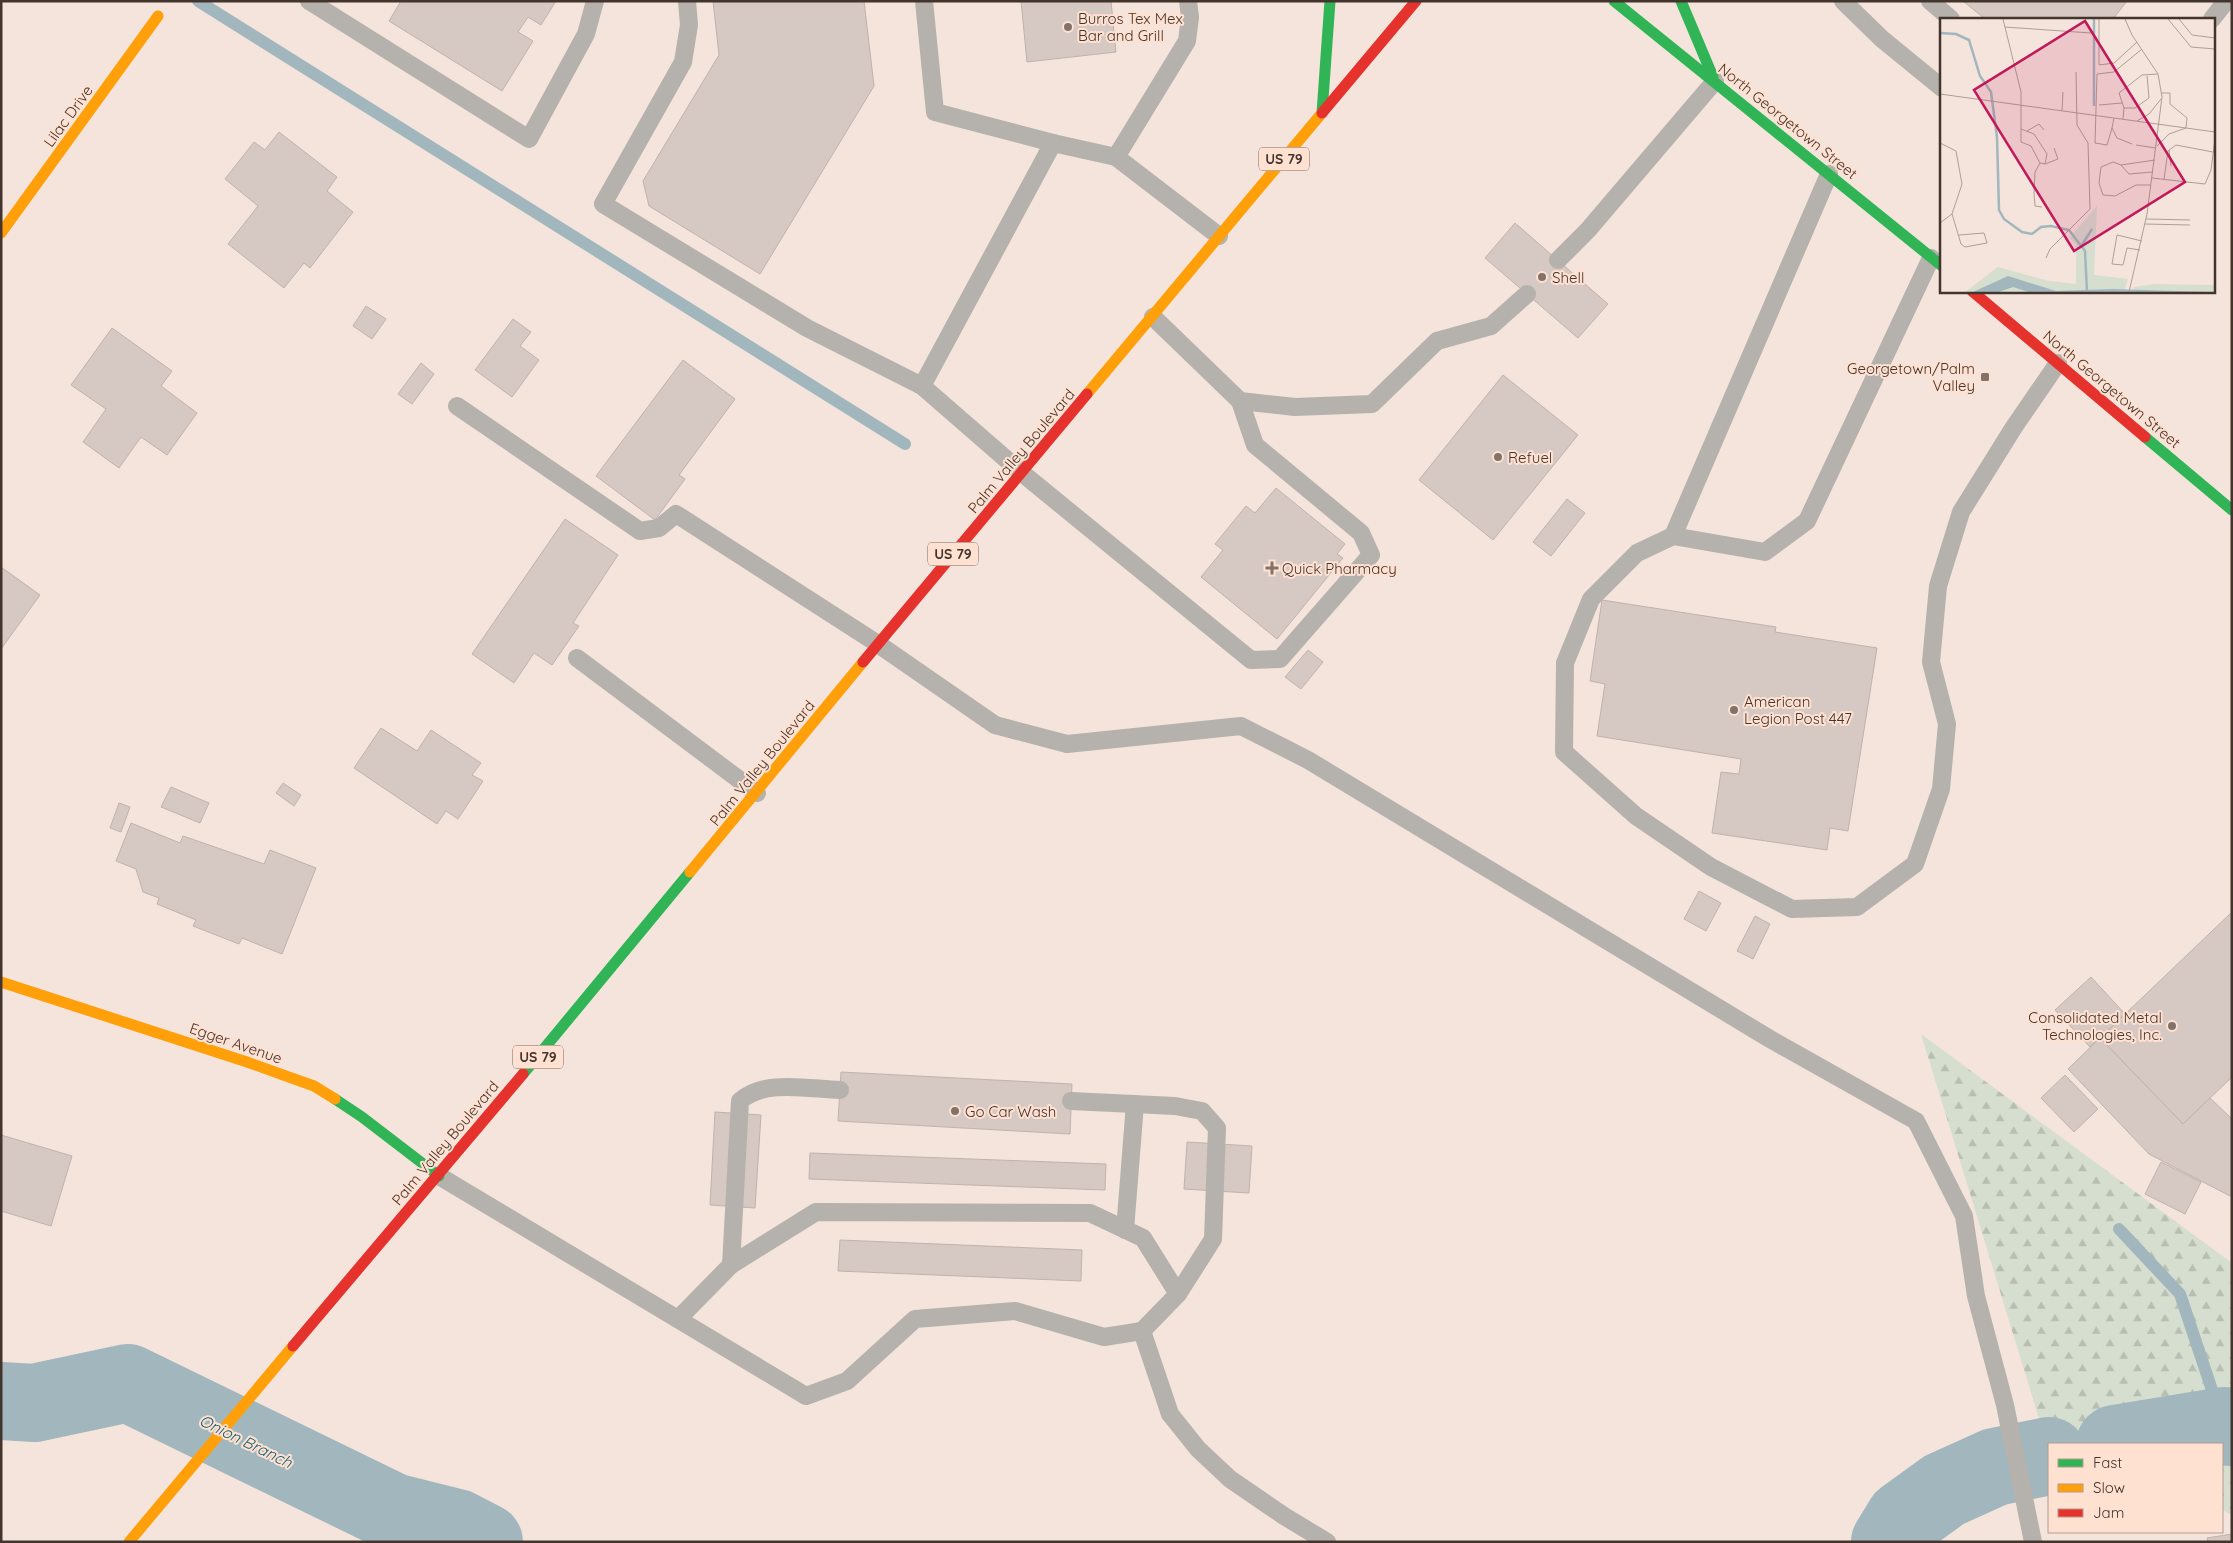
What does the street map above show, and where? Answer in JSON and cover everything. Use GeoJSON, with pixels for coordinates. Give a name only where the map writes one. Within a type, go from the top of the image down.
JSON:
{"type":"FeatureCollection","features":[{"type":"Feature","properties":{"kind":"main road"},"geometry":{"type":"LineString","coordinates":[[1322,113],[1330,1]]}},
{"type":"Feature","properties":{"kind":"main road","name":"Palm Valley Boulevard"},"geometry":{"type":"LineString","coordinates":[[129,1542],[316,1318],[439,1176],[757,793],[878,644],[1416,1]]}},
{"type":"Feature","properties":{"kind":"main road","name":"North Georgetown Street"},"geometry":{"type":"LineString","coordinates":[[1614,1],[1937,262]]}},
{"type":"Feature","properties":{"kind":"main road"},"geometry":{"type":"LineString","coordinates":[[1681,1],[1715,81]]}},
{"type":"Feature","properties":{"kind":"main road","name":"Lilac Drive"},"geometry":{"type":"LineString","coordinates":[[1,233],[158,16]]}},
{"type":"Feature","properties":{"kind":"main road","name":"North Georgetown Street"},"geometry":{"type":"LineString","coordinates":[[1975,292],[1992,297],[2058,363],[2232,510]]}},
{"type":"Feature","properties":{"kind":"main road","name":"Egger Avenue"},"geometry":{"type":"LineString","coordinates":[[1,982],[247,1062],[314,1086],[362,1117],[439,1176]]}},
{"type":"Feature","properties":{"kind":"lane"},"geometry":{"type":"LineString","coordinates":[[309,1],[529,139],[586,34],[595,1]]}},
{"type":"Feature","properties":{"kind":"lane"},"geometry":{"type":"LineString","coordinates":[[687,1],[689,25],[683,62],[603,204],[807,328],[922,386],[1022,473],[1251,660],[1280,659],[1371,556],[1361,533],[1255,446],[1240,401],[1152,317]]}},
{"type":"Feature","properties":{"kind":"lane"},"geometry":{"type":"LineString","coordinates":[[924,1],[935,112],[1053,143],[1116,156],[1219,236]]}},
{"type":"Feature","properties":{"kind":"lane"},"geometry":{"type":"LineString","coordinates":[[1116,156],[1187,41],[1190,17],[1188,1]]}},
{"type":"Feature","properties":{"kind":"lane"},"geometry":{"type":"LineString","coordinates":[[1843,1],[1882,39],[1940,86]]}},
{"type":"Feature","properties":{"kind":"lane"},"geometry":{"type":"LineString","coordinates":[[1930,1],[1951,18]]}},
{"type":"Feature","properties":{"kind":"lane"},"geometry":{"type":"LineString","coordinates":[[2213,18],[2226,1]]}},
{"type":"Feature","properties":{"kind":"lane"},"geometry":{"type":"LineString","coordinates":[[1558,260],[1588,230],[1715,81]]}},
{"type":"Feature","properties":{"kind":"lane"},"geometry":{"type":"LineString","coordinates":[[922,386],[1053,143]]}},
{"type":"Feature","properties":{"kind":"lane"},"geometry":{"type":"LineString","coordinates":[[1673,536],[1829,174]]}},
{"type":"Feature","properties":{"kind":"lane"},"geometry":{"type":"LineString","coordinates":[[1937,262],[1807,522],[1765,552],[1673,536],[1637,553],[1591,599],[1565,663],[1564,752],[1636,816],[1711,867],[1792,909],[1857,907],[1915,864],[1941,789],[1947,724],[1931,662],[1938,586],[1961,512],[2014,427],[2058,363]]}},
{"type":"Feature","properties":{"kind":"lane"},"geometry":{"type":"LineString","coordinates":[[1240,401],[1295,407],[1372,404],[1437,341],[1492,326],[1527,294]]}},
{"type":"Feature","properties":{"kind":"lane"},"geometry":{"type":"LineString","coordinates":[[457,406],[640,531],[659,528],[676,514],[878,644],[995,725],[1067,744],[1241,726],[1308,760],[1770,1039],[1916,1121],[1964,1216],[1976,1296],[2005,1405],[2033,1538]]}},
{"type":"Feature","properties":{"kind":"lane"},"geometry":{"type":"LineString","coordinates":[[577,658],[757,793]]}},
{"type":"Feature","properties":{"kind":"lane"},"geometry":{"type":"LineString","coordinates":[[731,1265],[740,1101],[750,1092],[771,1087],[840,1090]]}},
{"type":"Feature","properties":{"kind":"lane"},"geometry":{"type":"LineString","coordinates":[[439,1176],[806,1396],[847,1381],[915,1319],[1014,1311],[1104,1337],[1142,1331],[1178,1294],[1213,1239],[1217,1128],[1202,1111],[1175,1106],[1071,1101]]}},
{"type":"Feature","properties":{"kind":"lane"},"geometry":{"type":"LineString","coordinates":[[1125,1230],[1135,1104]]}},
{"type":"Feature","properties":{"kind":"lane"},"geometry":{"type":"LineString","coordinates":[[678,1319],[731,1265],[816,1212],[1090,1213],[1143,1238],[1178,1294]]}},
{"type":"Feature","properties":{"kind":"lane"},"geometry":{"type":"LineString","coordinates":[[1142,1331],[1170,1414],[1198,1449],[1230,1479],[1284,1516],[1327,1542]]}},
{"type":"Feature","properties":{"kind":"green space"},"geometry":{"type":"Polygon","coordinates":[[[1921,1034],[2232,1263],[2232,1515],[2223,1510],[2223,1443],[2048,1443],[2048,1448],[1921,1034]]]}},
{"type":"Feature","properties":{"kind":"building"},"geometry":{"type":"Polygon","coordinates":[[[401,1],[556,1],[541,25],[528,17],[518,32],[533,41],[502,91],[389,21],[401,1]]]}},
{"type":"Feature","properties":{"kind":"building"},"geometry":{"type":"Polygon","coordinates":[[[713,1],[864,1],[874,86],[760,274],[649,206],[643,181],[719,55],[713,1]]]}},
{"type":"Feature","properties":{"kind":"building","name":"Burros Tex Mex Bar and Grill"},"geometry":{"type":"Polygon","coordinates":[[[1021,1],[1111,1],[1116,52],[1027,62],[1021,1]]]}},
{"type":"Feature","properties":{"kind":"building"},"geometry":{"type":"Polygon","coordinates":[[[1963,1],[2127,1],[2114,18],[1984,18],[1963,1]]]}},
{"type":"Feature","properties":{"kind":"building"},"geometry":{"type":"Polygon","coordinates":[[[279,132],[337,177],[327,191],[353,212],[310,268],[304,263],[284,288],[228,244],[258,206],[225,179],[254,142],[265,150],[279,132]]]}},
{"type":"Feature","properties":{"kind":"building","name":"Shell"},"geometry":{"type":"Polygon","coordinates":[[[1515,223],[1608,304],[1578,338],[1485,258],[1515,223]]]}},
{"type":"Feature","properties":{"kind":"building"},"geometry":{"type":"Polygon","coordinates":[[[366,306],[386,319],[372,339],[353,326],[366,306]]]}},
{"type":"Feature","properties":{"kind":"building"},"geometry":{"type":"Polygon","coordinates":[[[513,319],[531,332],[520,346],[539,360],[512,397],[475,370],[513,319]]]}},
{"type":"Feature","properties":{"kind":"building"},"geometry":{"type":"Polygon","coordinates":[[[112,328],[172,371],[161,386],[197,413],[167,455],[141,437],[119,468],[83,442],[106,409],[71,385],[112,328]]]}},
{"type":"Feature","properties":{"kind":"building"},"geometry":{"type":"Polygon","coordinates":[[[683,360],[735,399],[679,475],[685,479],[655,520],[596,476],[683,360]]]}},
{"type":"Feature","properties":{"kind":"building"},"geometry":{"type":"Polygon","coordinates":[[[421,363],[434,374],[412,404],[398,394],[421,363]]]}},
{"type":"Feature","properties":{"kind":"building","name":"Refuel"},"geometry":{"type":"Polygon","coordinates":[[[1503,375],[1578,435],[1493,540],[1419,480],[1503,375]]]}},
{"type":"Feature","properties":{"kind":"building","name":"Quick Pharmacy"},"geometry":{"type":"Polygon","coordinates":[[[1276,488],[1345,544],[1337,554],[1343,558],[1277,639],[1201,577],[1223,550],[1215,544],[1246,506],[1255,513],[1276,488]]]}},
{"type":"Feature","properties":{"kind":"building"},"geometry":{"type":"Polygon","coordinates":[[[1567,499],[1585,513],[1551,556],[1533,542],[1567,499]]]}},
{"type":"Feature","properties":{"kind":"building"},"geometry":{"type":"Polygon","coordinates":[[[565,519],[618,555],[573,623],[579,626],[552,665],[534,653],[514,683],[472,654],[565,519]]]}},
{"type":"Feature","properties":{"kind":"building"},"geometry":{"type":"Polygon","coordinates":[[[1,567],[40,595],[1,649],[1,567]]]}},
{"type":"Feature","properties":{"kind":"building","name":"American Legion Post 447"},"geometry":{"type":"Polygon","coordinates":[[[1602,600],[1776,627],[1775,632],[1877,648],[1848,831],[1830,828],[1827,850],[1712,833],[1721,772],[1739,774],[1741,759],[1597,736],[1605,684],[1590,681],[1602,600]]]}},
{"type":"Feature","properties":{"kind":"building"},"geometry":{"type":"Polygon","coordinates":[[[1308,650],[1323,662],[1301,689],[1285,677],[1308,650]]]}},
{"type":"Feature","properties":{"kind":"building"},"geometry":{"type":"Polygon","coordinates":[[[381,728],[417,751],[431,730],[481,763],[472,775],[483,781],[458,819],[446,811],[437,824],[354,768],[381,728]]]}},
{"type":"Feature","properties":{"kind":"building"},"geometry":{"type":"Polygon","coordinates":[[[283,783],[301,795],[294,806],[276,793],[283,783]]]}},
{"type":"Feature","properties":{"kind":"building"},"geometry":{"type":"Polygon","coordinates":[[[171,787],[209,803],[200,823],[161,807],[171,787]]]}},
{"type":"Feature","properties":{"kind":"building"},"geometry":{"type":"Polygon","coordinates":[[[119,803],[130,807],[121,832],[110,828],[119,803]]]}},
{"type":"Feature","properties":{"kind":"building"},"geometry":{"type":"Polygon","coordinates":[[[131,823],[180,843],[183,836],[264,864],[270,850],[316,868],[282,954],[242,938],[239,944],[193,926],[196,920],[157,904],[159,898],[143,892],[136,869],[116,861],[131,823]]]}},
{"type":"Feature","properties":{"kind":"building"},"geometry":{"type":"Polygon","coordinates":[[[1699,891],[1721,903],[1706,931],[1684,919],[1699,891]]]}},
{"type":"Feature","properties":{"kind":"building","name":"Consolidated Metal Technologies, Inc."},"geometry":{"type":"Polygon","coordinates":[[[2232,912],[2232,1077],[2183,1124],[2100,1038],[2232,912]]]}},
{"type":"Feature","properties":{"kind":"building"},"geometry":{"type":"Polygon","coordinates":[[[1755,916],[1770,924],[1753,959],[1737,951],[1755,916]]]}},
{"type":"Feature","properties":{"kind":"building"},"geometry":{"type":"Polygon","coordinates":[[[2091,977],[2125,1014],[2090,1047],[2055,1010],[2091,977]]]}},
{"type":"Feature","properties":{"kind":"building"},"geometry":{"type":"Polygon","coordinates":[[[2100,1038],[2183,1124],[2210,1098],[2232,1119],[2232,1197],[2149,1154],[2068,1069],[2100,1038]]]}},
{"type":"Feature","properties":{"kind":"building","name":"Go Car Wash"},"geometry":{"type":"Polygon","coordinates":[[[841,1072],[1072,1084],[1070,1134],[838,1121],[841,1072]]]}},
{"type":"Feature","properties":{"kind":"building"},"geometry":{"type":"Polygon","coordinates":[[[2065,1075],[2098,1109],[2074,1132],[2041,1098],[2065,1075]]]}},
{"type":"Feature","properties":{"kind":"building"},"geometry":{"type":"Polygon","coordinates":[[[715,1112],[761,1115],[755,1208],[710,1205],[715,1112]]]}},
{"type":"Feature","properties":{"kind":"building"},"geometry":{"type":"Polygon","coordinates":[[[1,1135],[72,1156],[51,1226],[1,1211],[1,1135]]]}},
{"type":"Feature","properties":{"kind":"building"},"geometry":{"type":"Polygon","coordinates":[[[1187,1142],[1252,1146],[1249,1193],[1184,1189],[1187,1142]]]}},
{"type":"Feature","properties":{"kind":"building"},"geometry":{"type":"Polygon","coordinates":[[[810,1153],[1106,1164],[1105,1190],[809,1179],[810,1153]]]}},
{"type":"Feature","properties":{"kind":"building"},"geometry":{"type":"Polygon","coordinates":[[[2161,1162],[2201,1182],[2185,1214],[2145,1194],[2161,1162]]]}},
{"type":"Feature","properties":{"kind":"building"},"geometry":{"type":"Polygon","coordinates":[[[840,1240],[1082,1250],[1081,1281],[838,1271],[840,1240]]]}},
{"type":"Feature","properties":{"kind":"building"},"geometry":{"type":"Polygon","coordinates":[[[2232,1534],[2232,1542],[2208,1542],[2207,1538],[2232,1534]]]}},
{"type":"Feature","properties":{"kind":"waterway"},"geometry":{"type":"LineString","coordinates":[[198,1],[905,444]]}},
{"type":"Feature","properties":{"kind":"waterway"},"geometry":{"type":"LineString","coordinates":[[2119,1229],[2180,1294],[2224,1426]]}},
{"type":"Feature","properties":{"kind":"waterway","name":"Onion Branch"},"geometry":{"type":"LineString","coordinates":[[1,1401],[34,1403],[128,1383],[393,1512],[457,1528],[484,1542]]}},
{"type":"Feature","properties":{"kind":"waterway","name":"Onion Branch"},"geometry":{"type":"LineString","coordinates":[[2121,1443],[2224,1426],[2232,1427]]}},
{"type":"Feature","properties":{"kind":"waterway","name":"Onion Branch"},"geometry":{"type":"LineString","coordinates":[[1890,1542],[1904,1519],[1944,1490],[1995,1467],[2048,1456]]}},
{"type":"Feature","properties":{"kind":"traffic: fast"},"geometry":{"type":"LineString","coordinates":[[1322,113],[1330,1]]}},
{"type":"Feature","properties":{"kind":"traffic: fast"},"geometry":{"type":"LineString","coordinates":[[1614,1],[1940,264]]}},
{"type":"Feature","properties":{"kind":"traffic: fast"},"geometry":{"type":"LineString","coordinates":[[1681,1],[1713,77]]}},
{"type":"Feature","properties":{"kind":"traffic: fast"},"geometry":{"type":"LineString","coordinates":[[2145,437],[2232,510]]}},
{"type":"Feature","properties":{"kind":"traffic: fast"},"geometry":{"type":"LineString","coordinates":[[523,1074],[690,872]]}},
{"type":"Feature","properties":{"kind":"traffic: fast"},"geometry":{"type":"LineString","coordinates":[[335,1099],[362,1117],[439,1176]]}},
{"type":"Feature","properties":{"kind":"traffic: slow"},"geometry":{"type":"LineString","coordinates":[[1,233],[158,16]]}},
{"type":"Feature","properties":{"kind":"traffic: slow"},"geometry":{"type":"LineString","coordinates":[[1087,394],[1322,113]]}},
{"type":"Feature","properties":{"kind":"traffic: slow"},"geometry":{"type":"LineString","coordinates":[[690,872],[863,662]]}},
{"type":"Feature","properties":{"kind":"traffic: slow"},"geometry":{"type":"LineString","coordinates":[[1,982],[247,1062],[314,1086],[335,1099]]}},
{"type":"Feature","properties":{"kind":"traffic: slow"},"geometry":{"type":"LineString","coordinates":[[129,1542],[293,1346]]}},
{"type":"Feature","properties":{"kind":"traffic: jam"},"geometry":{"type":"LineString","coordinates":[[1322,113],[1416,1]]}},
{"type":"Feature","properties":{"kind":"traffic: jam"},"geometry":{"type":"LineString","coordinates":[[1973,292],[2145,437]]}},
{"type":"Feature","properties":{"kind":"traffic: jam"},"geometry":{"type":"LineString","coordinates":[[863,662],[1087,394]]}},
{"type":"Feature","properties":{"kind":"traffic: jam"},"geometry":{"type":"LineString","coordinates":[[293,1346],[523,1074]]}},
{"type":"Feature","properties":{"kind":"place","name":"Burros Tex Mex Bar and Grill"},"geometry":{"type":"Point","coordinates":[1068,27]}},
{"type":"Feature","properties":{"kind":"place","name":"Shell"},"geometry":{"type":"Point","coordinates":[1542,277]}},
{"type":"Feature","properties":{"kind":"place","name":"Georgetown/Palm Valley"},"geometry":{"type":"Point","coordinates":[1985,377]}},
{"type":"Feature","properties":{"kind":"place","name":"Refuel"},"geometry":{"type":"Point","coordinates":[1498,457]}},
{"type":"Feature","properties":{"kind":"place","name":"Quick Pharmacy"},"geometry":{"type":"Point","coordinates":[1272,568]}},
{"type":"Feature","properties":{"kind":"place","name":"American Legion Post 447"},"geometry":{"type":"Point","coordinates":[1734,710]}},
{"type":"Feature","properties":{"kind":"place","name":"Consolidated Metal Technologies, Inc."},"geometry":{"type":"Point","coordinates":[2172,1026]}},
{"type":"Feature","properties":{"kind":"place","name":"Go Car Wash"},"geometry":{"type":"Point","coordinates":[955,1111]}}]}
